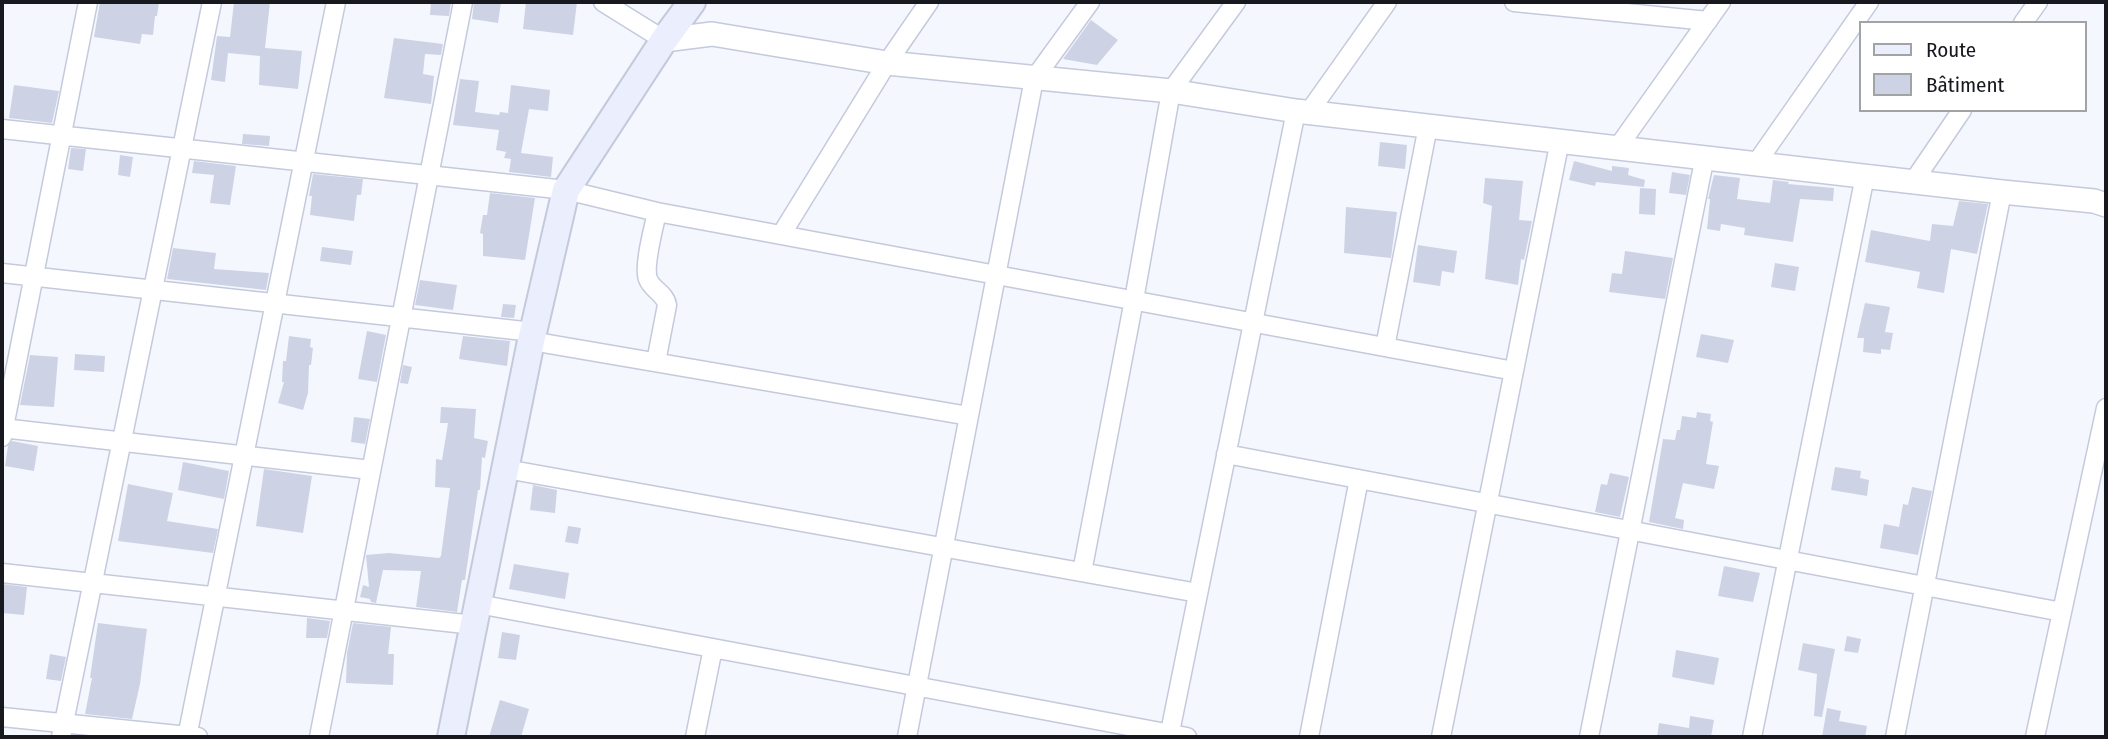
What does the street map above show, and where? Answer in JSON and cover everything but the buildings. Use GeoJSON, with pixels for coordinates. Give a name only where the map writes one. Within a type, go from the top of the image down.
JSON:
{"type":"FeatureCollection","features":[{"type":"Feature","properties":{"kind":"main road"},"geometry":{"type":"LineString","coordinates":[[451,737],[532,336],[566,190],[664,40],[692,2]]}},
{"type":"Feature","properties":{"kind":"street"},"geometry":{"type":"LineString","coordinates":[[88,2],[2,431],[371,470]]}},
{"type":"Feature","properties":{"kind":"street"},"geometry":{"type":"LineString","coordinates":[[63,730],[212,2]]}},
{"type":"Feature","properties":{"kind":"street"},"geometry":{"type":"LineString","coordinates":[[2,716],[63,730],[191,737],[216,596],[336,2]]}},
{"type":"Feature","properties":{"kind":"street"},"geometry":{"type":"LineString","coordinates":[[318,737],[463,2]]}},
{"type":"Feature","properties":{"kind":"street"},"geometry":{"type":"LineString","coordinates":[[603,2],[664,40],[712,34],[887,63],[1171,91],[1303,111],[2094,201],[2106,205]]}},
{"type":"Feature","properties":{"kind":"street"},"geometry":{"type":"LineString","coordinates":[[781,235],[887,63],[929,2]]}},
{"type":"Feature","properties":{"kind":"street"},"geometry":{"type":"LineString","coordinates":[[907,737],[1034,79],[1090,2]]}},
{"type":"Feature","properties":{"kind":"street"},"geometry":{"type":"LineString","coordinates":[[1082,572],[1171,91],[1236,2]]}},
{"type":"Feature","properties":{"kind":"street"},"geometry":{"type":"LineString","coordinates":[[2,573],[344,610],[476,615],[713,648],[1175,736],[1198,593],[1253,322],[1303,111],[1387,2]]}},
{"type":"Feature","properties":{"kind":"street"},"geometry":{"type":"LineString","coordinates":[[1514,2],[1708,21]]}},
{"type":"Feature","properties":{"kind":"street"},"geometry":{"type":"LineString","coordinates":[[1618,147],[1721,2]]}},
{"type":"Feature","properties":{"kind":"street"},"geometry":{"type":"LineString","coordinates":[[1757,162],[1869,2]]}},
{"type":"Feature","properties":{"kind":"street"},"geometry":{"type":"LineString","coordinates":[[2024,21],[2038,2]]}},
{"type":"Feature","properties":{"kind":"street"},"geometry":{"type":"LineString","coordinates":[[1913,182],[1961,112]]}},
{"type":"Feature","properties":{"kind":"street"},"geometry":{"type":"LineString","coordinates":[[1385,347],[1429,126]]}},
{"type":"Feature","properties":{"kind":"street"},"geometry":{"type":"LineString","coordinates":[[2,129],[566,190],[657,212],[1514,370]]}},
{"type":"Feature","properties":{"kind":"street"},"geometry":{"type":"LineString","coordinates":[[1441,737],[1560,140]]}},
{"type":"Feature","properties":{"kind":"street"},"geometry":{"type":"LineString","coordinates":[[1589,737],[1705,156]]}},
{"type":"Feature","properties":{"kind":"street"},"geometry":{"type":"LineString","coordinates":[[1752,737],[1865,176]]}},
{"type":"Feature","properties":{"kind":"street"},"geometry":{"type":"LineString","coordinates":[[1895,737],[2002,192]]}},
{"type":"Feature","properties":{"kind":"street"},"geometry":{"type":"LineString","coordinates":[[656,362],[667,305],[666,299],[652,286],[646,273],[657,212]]}},
{"type":"Feature","properties":{"kind":"street"},"geometry":{"type":"LineString","coordinates":[[2,273],[401,317],[532,336],[656,362],[969,416]]}},
{"type":"Feature","properties":{"kind":"street"},"geometry":{"type":"LineString","coordinates":[[2035,737],[2106,410]]}},
{"type":"Feature","properties":{"kind":"street"},"geometry":{"type":"LineString","coordinates":[[1226,454],[2062,612]]}},
{"type":"Feature","properties":{"kind":"street"},"geometry":{"type":"LineString","coordinates":[[506,469],[1198,593]]}},
{"type":"Feature","properties":{"kind":"street"},"geometry":{"type":"LineString","coordinates":[[1309,737],[1359,479]]}},
{"type":"Feature","properties":{"kind":"street"},"geometry":{"type":"LineString","coordinates":[[695,737],[713,648]]}}]}
